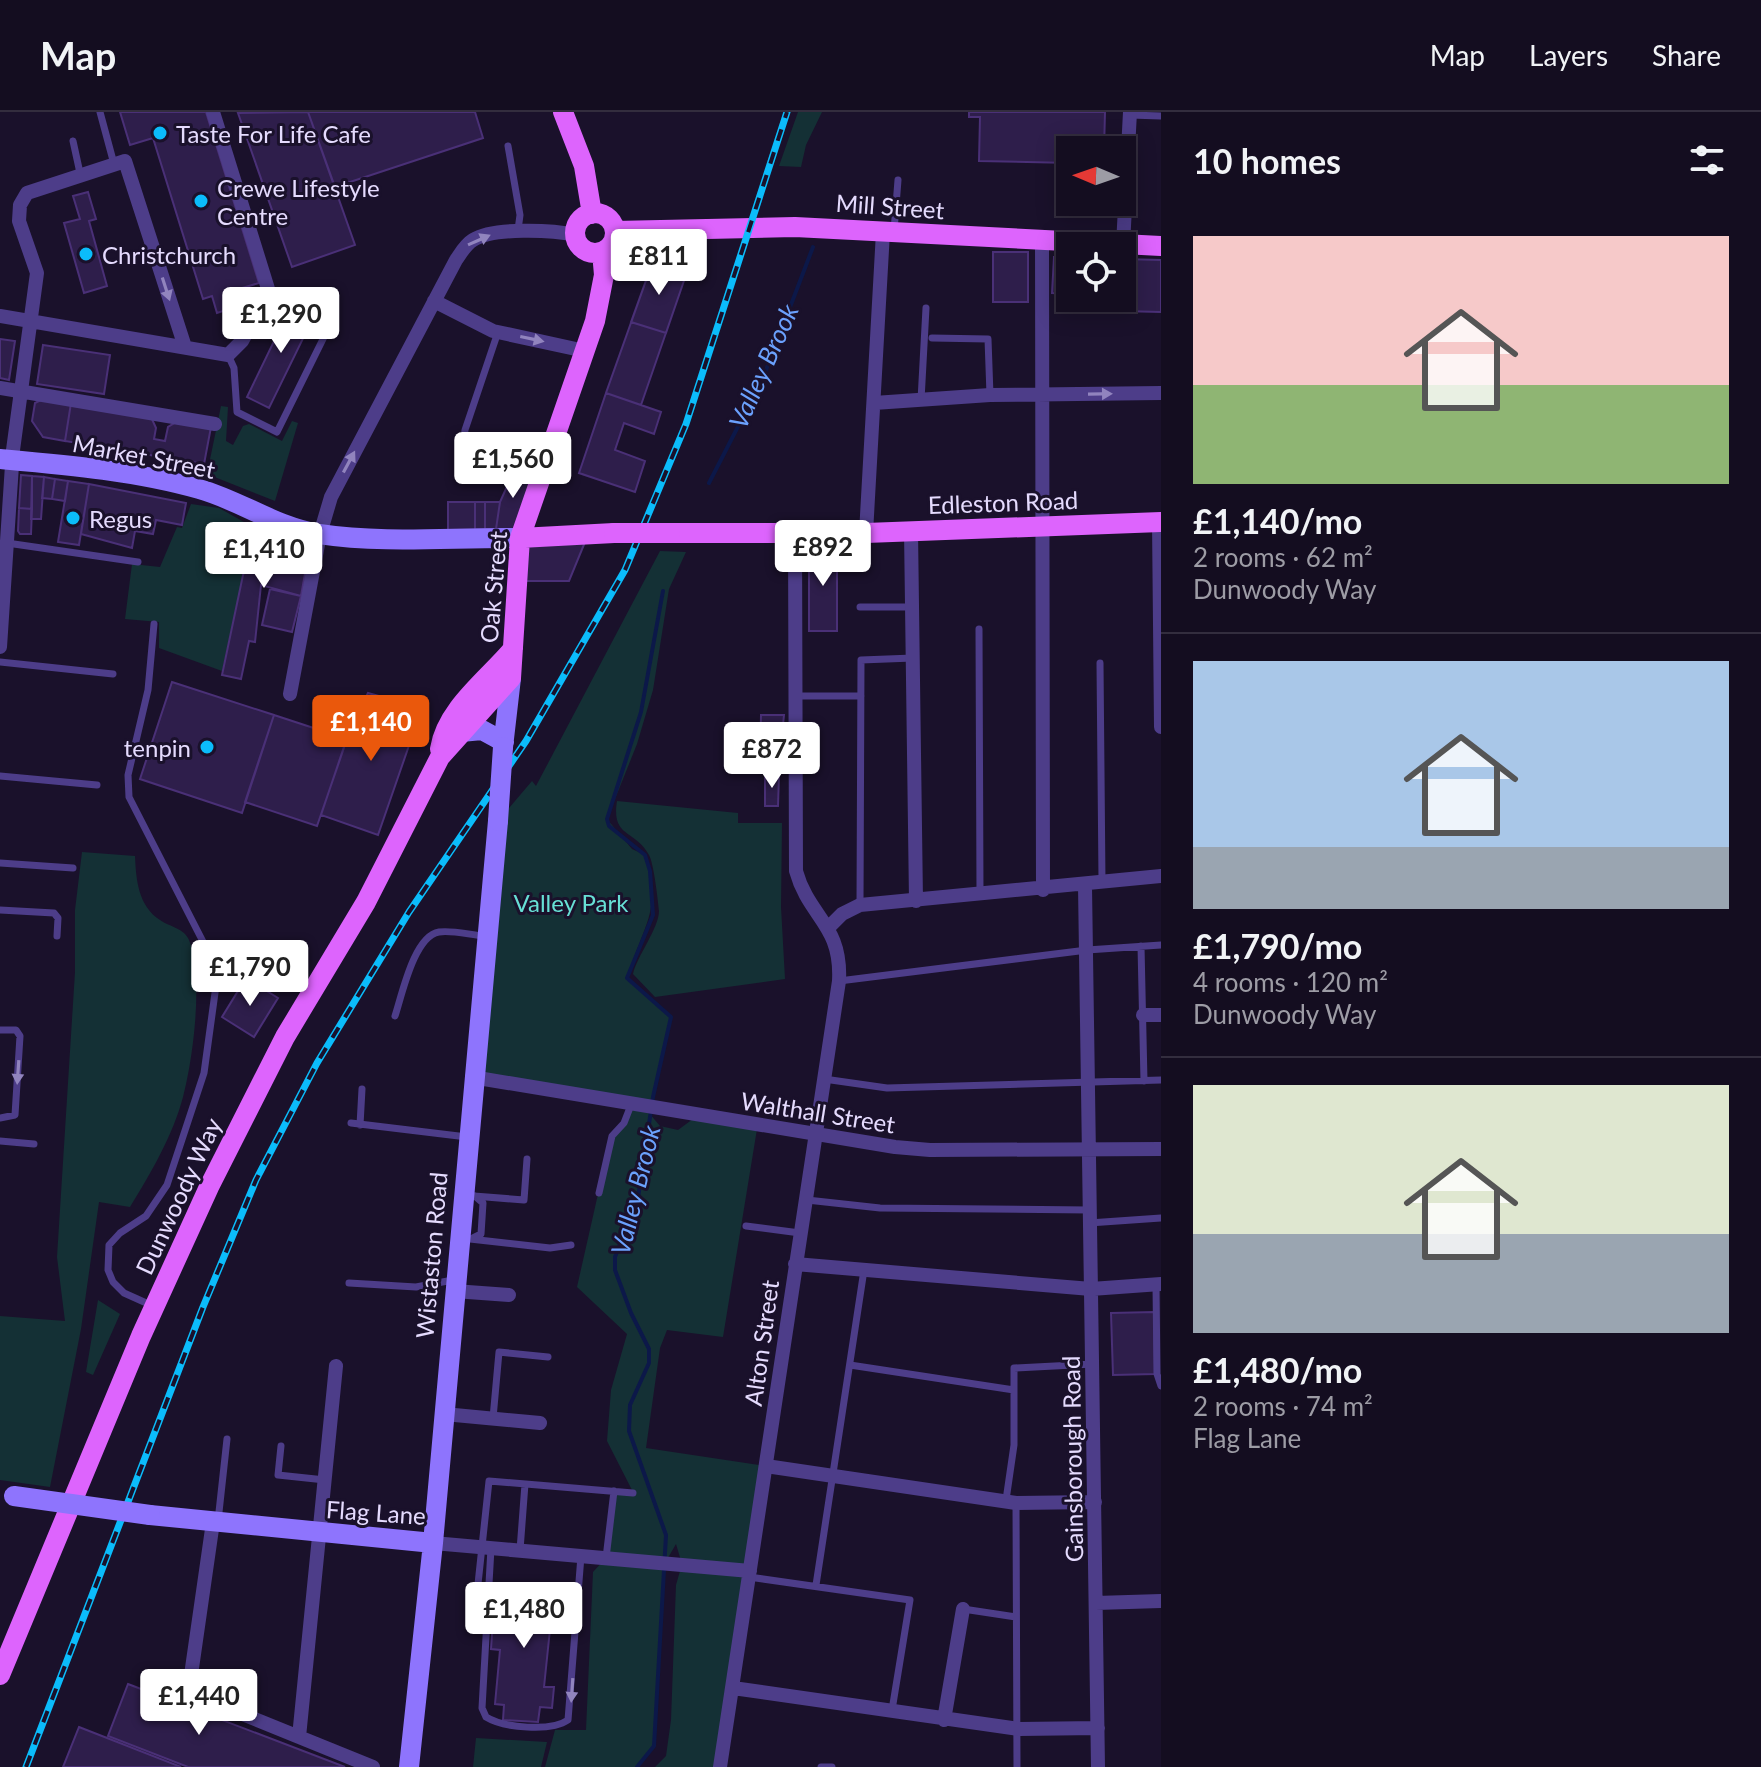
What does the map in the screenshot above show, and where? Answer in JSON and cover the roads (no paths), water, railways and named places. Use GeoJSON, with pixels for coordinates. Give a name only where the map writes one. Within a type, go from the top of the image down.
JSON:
{"type":"FeatureCollection","features":[{"type":"Feature","properties":{"kind":"main road"},"geometry":{"type":"LineString","coordinates":[[563,112],[584,166],[592,214]]}},
{"type":"Feature","properties":{"kind":"main road"},"geometry":{"type":"LineString","coordinates":[[592,214],[606,217],[615,231],[612,243],[602,252],[587,251],[575,235],[580,221],[592,214]]}},
{"type":"Feature","properties":{"kind":"main road","name":"Mill Street"},"geometry":{"type":"LineString","coordinates":[[615,231],[795,227],[1056,242]]}},
{"type":"Feature","properties":{"kind":"main road","name":"Mill Street"},"geometry":{"type":"LineString","coordinates":[[1136,245],[1161,246]]}},
{"type":"Feature","properties":{"kind":"main road","name":"Oak Street"},"geometry":{"type":"LineString","coordinates":[[511,678],[520,538],[585,351],[604,275],[602,252]]}},
{"type":"Feature","properties":{"kind":"main road","name":"Edleston Road"},"geometry":{"type":"LineString","coordinates":[[520,538],[614,533],[866,533],[1160,522]]}},
{"type":"Feature","properties":{"kind":"main road","name":"Dunwoody Way"},"geometry":{"type":"LineString","coordinates":[[440,757],[441,743],[449,724],[513,649]]}},
{"type":"Feature","properties":{"kind":"main road","name":"Dunwoody Way"},"geometry":{"type":"LineString","coordinates":[[0,1675],[155,1306],[209,1187],[285,1037],[366,902],[440,757],[511,678]]}},
{"type":"Feature","properties":{"kind":"street"},"geometry":{"type":"LineString","coordinates":[[0,316],[228,355],[242,341],[269,292],[213,112]]}},
{"type":"Feature","properties":{"kind":"street"},"geometry":{"type":"LineString","coordinates":[[1124,232],[1130,114]]}},
{"type":"Feature","properties":{"kind":"street"},"geometry":{"type":"LineString","coordinates":[[0,647],[7,543],[7,459],[21,391],[37,273],[19,221],[20,205],[34,188],[120,162],[185,347]]}},
{"type":"Feature","properties":{"kind":"street"},"geometry":{"type":"LineString","coordinates":[[290,694],[320,534],[331,497],[434,301],[469,243],[483,236],[518,232],[558,231],[575,235]]}},
{"type":"Feature","properties":{"kind":"street"},"geometry":{"type":"LineString","coordinates":[[866,533],[889,232]]}},
{"type":"Feature","properties":{"kind":"street"},"geometry":{"type":"LineString","coordinates":[[1042,241],[1043,890]]}},
{"type":"Feature","properties":{"kind":"street"},"geometry":{"type":"LineString","coordinates":[[434,301],[498,332],[585,351]]}},
{"type":"Feature","properties":{"kind":"street"},"geometry":{"type":"LineString","coordinates":[[0,388],[215,424]]}},
{"type":"Feature","properties":{"kind":"street"},"geometry":{"type":"LineString","coordinates":[[874,403],[990,395],[1161,393]]}},
{"type":"Feature","properties":{"kind":"street","name":"Market Street"},"geometry":{"type":"LineString","coordinates":[[7,459],[135,476],[201,490],[267,520],[320,534]]}},
{"type":"Feature","properties":{"kind":"street"},"geometry":{"type":"LineString","coordinates":[[1160,522],[1161,727]]}},
{"type":"Feature","properties":{"kind":"street"},"geometry":{"type":"LineString","coordinates":[[911,531],[916,901]]}},
{"type":"Feature","properties":{"kind":"street"},"geometry":{"type":"LineString","coordinates":[[795,533],[796,871],[801,889],[829,927],[842,914],[860,905],[1102,885],[1161,876]]}},
{"type":"Feature","properties":{"kind":"street","name":"Edleston Road"},"geometry":{"type":"LineString","coordinates":[[320,534],[394,541],[520,538]]}},
{"type":"Feature","properties":{"kind":"street","name":"Oak Street"},"geometry":{"type":"LineString","coordinates":[[503,744],[511,678]]}},
{"type":"Feature","properties":{"kind":"street"},"geometry":{"type":"LineString","coordinates":[[461,732],[482,730],[503,744]]}},
{"type":"Feature","properties":{"kind":"street","name":"Wistaston Road"},"geometry":{"type":"LineString","coordinates":[[409,1767],[433,1543],[455,1285],[468,1195],[467,1137],[503,744]]}},
{"type":"Feature","properties":{"kind":"street","name":"Gainsborough Road"},"geometry":{"type":"LineString","coordinates":[[1085,886],[1098,1767]]}},
{"type":"Feature","properties":{"kind":"street","name":"Alton Street"},"geometry":{"type":"LineString","coordinates":[[720,1767],[839,981],[840,956],[829,927]]}},
{"type":"Feature","properties":{"kind":"street"},"geometry":{"type":"LineString","coordinates":[[1143,1015],[1161,1015]]}},
{"type":"Feature","properties":{"kind":"street","name":"Walthall Street"},"geometry":{"type":"LineString","coordinates":[[472,1077],[662,1111],[930,1150],[1161,1149]]}},
{"type":"Feature","properties":{"kind":"street"},"geometry":{"type":"LineString","coordinates":[[795,1264],[1091,1289],[1158,1284]]}},
{"type":"Feature","properties":{"kind":"street"},"geometry":{"type":"LineString","coordinates":[[455,1285],[509,1295]]}},
{"type":"Feature","properties":{"kind":"street"},"geometry":{"type":"LineString","coordinates":[[299,1737],[336,1366]]}},
{"type":"Feature","properties":{"kind":"street"},"geometry":{"type":"LineString","coordinates":[[444,1414],[540,1423]]}},
{"type":"Feature","properties":{"kind":"street"},"geometry":{"type":"LineString","coordinates":[[766,1466],[1011,1503],[1095,1502]]}},
{"type":"Feature","properties":{"kind":"street","name":"Flag Lane"},"geometry":{"type":"LineString","coordinates":[[7,1495],[319,1534],[682,1564],[750,1574]]}},
{"type":"Feature","properties":{"kind":"street"},"geometry":{"type":"LineString","coordinates":[[215,1522],[191,1688],[199,1697],[373,1767]]}},
{"type":"Feature","properties":{"kind":"street"},"geometry":{"type":"LineString","coordinates":[[1096,1603],[1161,1601]]}},
{"type":"Feature","properties":{"kind":"street"},"geometry":{"type":"LineString","coordinates":[[944,1720],[963,1609]]}},
{"type":"Feature","properties":{"kind":"street"},"geometry":{"type":"LineString","coordinates":[[733,1688],[1019,1729],[1098,1728]]}},
{"type":"Feature","properties":{"kind":"lane"},"geometry":{"type":"LineString","coordinates":[[100,112],[120,162]]}},
{"type":"Feature","properties":{"kind":"lane"},"geometry":{"type":"LineString","coordinates":[[1130,114],[1161,116]]}},
{"type":"Feature","properties":{"kind":"lane"},"geometry":{"type":"LineString","coordinates":[[73,141],[80,173]]}},
{"type":"Feature","properties":{"kind":"lane"},"geometry":{"type":"LineString","coordinates":[[508,146],[520,215],[518,232]]}},
{"type":"Feature","properties":{"kind":"lane"},"geometry":{"type":"LineString","coordinates":[[889,232],[898,180]]}},
{"type":"Feature","properties":{"kind":"lane"},"geometry":{"type":"LineString","coordinates":[[921,400],[926,308]]}},
{"type":"Feature","properties":{"kind":"lane"},"geometry":{"type":"LineString","coordinates":[[498,332],[465,430],[463,450],[545,465]]}},
{"type":"Feature","properties":{"kind":"lane"},"geometry":{"type":"LineString","coordinates":[[228,355],[234,368],[237,412],[277,432],[324,337]]}},
{"type":"Feature","properties":{"kind":"lane"},"geometry":{"type":"LineString","coordinates":[[932,338],[988,339],[990,395]]}},
{"type":"Feature","properties":{"kind":"lane"},"geometry":{"type":"LineString","coordinates":[[7,543],[138,562]]}},
{"type":"Feature","properties":{"kind":"lane"},"geometry":{"type":"LineString","coordinates":[[860,607],[912,607]]}},
{"type":"Feature","properties":{"kind":"lane"},"geometry":{"type":"LineString","coordinates":[[154,624],[148,690],[128,775],[129,797],[218,971],[204,1073],[167,1185],[146,1216],[120,1233],[109,1245],[108,1270],[113,1282],[124,1293],[155,1306]]}},
{"type":"Feature","properties":{"kind":"lane"},"geometry":{"type":"LineString","coordinates":[[979,629],[980,895]]}},
{"type":"Feature","properties":{"kind":"lane"},"geometry":{"type":"LineString","coordinates":[[860,905],[861,660],[913,658]]}},
{"type":"Feature","properties":{"kind":"lane"},"geometry":{"type":"LineString","coordinates":[[0,662],[113,674]]}},
{"type":"Feature","properties":{"kind":"lane"},"geometry":{"type":"LineString","coordinates":[[1100,663],[1102,885]]}},
{"type":"Feature","properties":{"kind":"lane"},"geometry":{"type":"LineString","coordinates":[[796,696],[861,696]]}},
{"type":"Feature","properties":{"kind":"lane"},"geometry":{"type":"LineString","coordinates":[[0,776],[97,785]]}},
{"type":"Feature","properties":{"kind":"lane"},"geometry":{"type":"LineString","coordinates":[[0,863],[73,868]]}},
{"type":"Feature","properties":{"kind":"lane"},"geometry":{"type":"LineString","coordinates":[[0,910],[54,913],[58,918],[57,936]]}},
{"type":"Feature","properties":{"kind":"lane"},"geometry":{"type":"LineString","coordinates":[[395,1016],[414,957],[428,938],[437,932],[487,936]]}},
{"type":"Feature","properties":{"kind":"lane"},"geometry":{"type":"LineString","coordinates":[[839,981],[1087,950],[1161,945]]}},
{"type":"Feature","properties":{"kind":"lane"},"geometry":{"type":"LineString","coordinates":[[1141,946],[1144,1081]]}},
{"type":"Feature","properties":{"kind":"lane"},"geometry":{"type":"LineString","coordinates":[[218,971],[272,977]]}},
{"type":"Feature","properties":{"kind":"lane"},"geometry":{"type":"LineString","coordinates":[[0,1030],[16,1030],[20,1036],[15,1115],[0,1118]]}},
{"type":"Feature","properties":{"kind":"lane"},"geometry":{"type":"LineString","coordinates":[[823,1079],[887,1088],[1161,1080]]}},
{"type":"Feature","properties":{"kind":"lane"},"geometry":{"type":"LineString","coordinates":[[362,1089],[355,1124],[467,1137]]}},
{"type":"Feature","properties":{"kind":"lane"},"geometry":{"type":"LineString","coordinates":[[599,1193],[612,1136],[638,1106]]}},
{"type":"Feature","properties":{"kind":"lane"},"geometry":{"type":"LineString","coordinates":[[0,1141],[34,1144]]}},
{"type":"Feature","properties":{"kind":"lane"},"geometry":{"type":"LineString","coordinates":[[468,1195],[524,1200],[527,1159]]}},
{"type":"Feature","properties":{"kind":"lane"},"geometry":{"type":"LineString","coordinates":[[805,1200],[880,1208],[1161,1218]]}},
{"type":"Feature","properties":{"kind":"lane"},"geometry":{"type":"LineString","coordinates":[[746,1226],[800,1233]]}},
{"type":"Feature","properties":{"kind":"lane"},"geometry":{"type":"LineString","coordinates":[[464,1238],[550,1248],[571,1245]]}},
{"type":"Feature","properties":{"kind":"lane"},"geometry":{"type":"LineString","coordinates":[[816,1585],[864,1270]]}},
{"type":"Feature","properties":{"kind":"lane"},"geometry":{"type":"LineString","coordinates":[[349,1283],[416,1287],[439,1280],[455,1285]]}},
{"type":"Feature","properties":{"kind":"lane"},"geometry":{"type":"LineString","coordinates":[[1158,1284],[1161,1386]]}},
{"type":"Feature","properties":{"kind":"lane"},"geometry":{"type":"LineString","coordinates":[[493,1418],[499,1352],[548,1357]]}},
{"type":"Feature","properties":{"kind":"lane"},"geometry":{"type":"LineString","coordinates":[[1017,1767],[1019,1729],[1011,1503],[1014,1368],[1093,1364]]}},
{"type":"Feature","properties":{"kind":"lane"},"geometry":{"type":"LineString","coordinates":[[850,1365],[1014,1390]]}},
{"type":"Feature","properties":{"kind":"lane"},"geometry":{"type":"LineString","coordinates":[[215,1522],[227,1439]]}},
{"type":"Feature","properties":{"kind":"lane"},"geometry":{"type":"LineString","coordinates":[[281,1446],[278,1475],[325,1480]]}},
{"type":"Feature","properties":{"kind":"lane"},"geometry":{"type":"LineString","coordinates":[[581,1556],[568,1720],[554,1727],[497,1723],[486,1717],[482,1708],[489,1481],[633,1493]]}},
{"type":"Feature","properties":{"kind":"lane"},"geometry":{"type":"LineString","coordinates":[[520,1550],[525,1484]]}},
{"type":"Feature","properties":{"kind":"lane"},"geometry":{"type":"LineString","coordinates":[[606,1558],[614,1491]]}},
{"type":"Feature","properties":{"kind":"lane"},"geometry":{"type":"LineString","coordinates":[[475,1612],[486,1547]]}},
{"type":"Feature","properties":{"kind":"lane"},"geometry":{"type":"LineString","coordinates":[[750,1574],[910,1600],[891,1712]]}},
{"type":"Feature","properties":{"kind":"lane"},"geometry":{"type":"LineString","coordinates":[[963,1609],[1016,1617]]}},
{"type":"Feature","properties":{"kind":"lane"},"geometry":{"type":"LineString","coordinates":[[821,1767],[832,1767]]}},
{"type":"Feature","properties":{"kind":"waterway","name":"Valley Brook"},"geometry":{"type":"LineString","coordinates":[[709,483],[763,378],[813,247]]}},
{"type":"Feature","properties":{"kind":"waterway","name":"Valley Brook"},"geometry":{"type":"LineString","coordinates":[[637,1767],[654,1746],[666,1535],[629,1431],[630,1405],[649,1363],[649,1349],[615,1270],[615,1257],[638,1198],[653,1097],[671,1017],[627,978],[653,915],[650,871],[645,855],[609,826],[607,819],[641,712],[663,591]]}},
{"type":"Feature","properties":{"kind":"railway"},"geometry":{"type":"LineString","coordinates":[[26,1767],[203,1307],[256,1180],[317,1063],[409,912],[526,741],[625,570],[686,424],[787,112]]}},
{"type":"Feature","properties":{"kind":"place","name":"Taste For Life Cafe"},"geometry":{"type":"Point","coordinates":[160,133]}},
{"type":"Feature","properties":{"kind":"place","name":"Crewe Lifestyle Centre"},"geometry":{"type":"Point","coordinates":[201,201]}},
{"type":"Feature","properties":{"kind":"place","name":"Christchurch"},"geometry":{"type":"Point","coordinates":[86,254]}},
{"type":"Feature","properties":{"kind":"place","name":"Regus"},"geometry":{"type":"Point","coordinates":[73,518]}},
{"type":"Feature","properties":{"kind":"place","name":"tenpin"},"geometry":{"type":"Point","coordinates":[207,747]}},
{"type":"Feature","properties":{"kind":"park label","name":"Valley Park"},"geometry":{"type":"Point","coordinates":[571,902]}}]}
